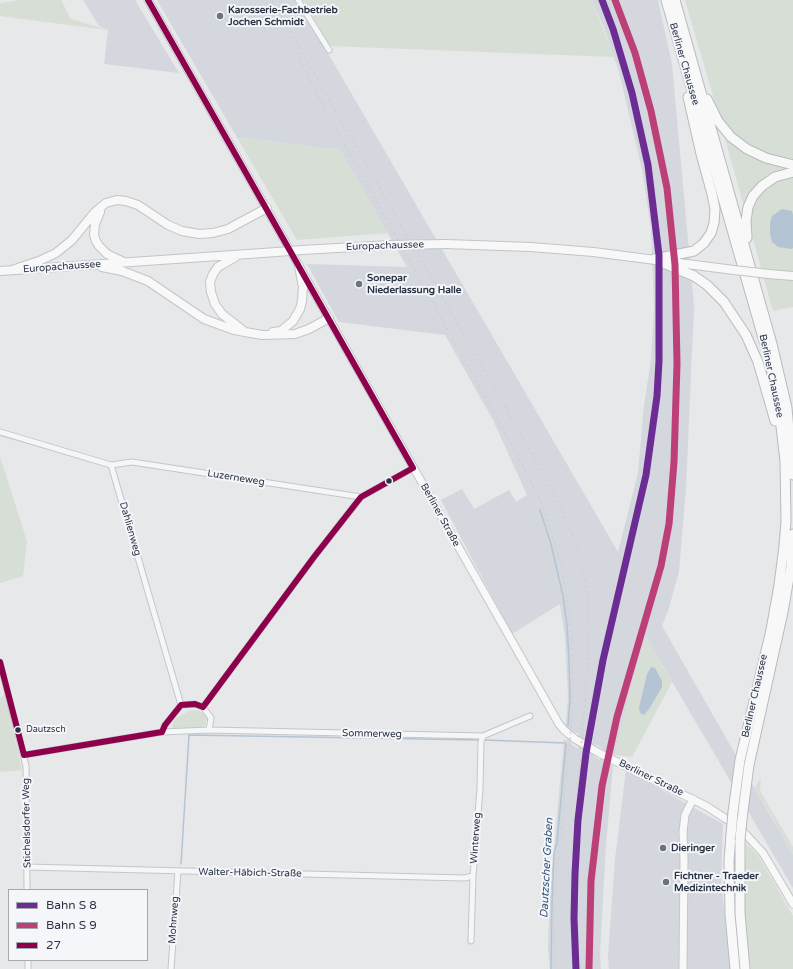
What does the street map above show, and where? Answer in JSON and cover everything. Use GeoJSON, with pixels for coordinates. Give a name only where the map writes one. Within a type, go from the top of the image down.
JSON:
{"type":"FeatureCollection","features":[{"type":"Feature","properties":{"kind":"highway","name":"Berliner Chaussee"},"geometry":{"type":"LineString","coordinates":[[666,0],[770,362],[779,409],[784,452],[786,501],[782,565],[771,630],[740,760],[733,812],[729,861],[730,914],[735,969]]}},
{"type":"Feature","properties":{"kind":"highway","name":"Berliner Chaussee"},"geometry":{"type":"LineString","coordinates":[[675,0],[769,331],[782,386],[790,434],[793,475]]}},
{"type":"Feature","properties":{"kind":"highway"},"geometry":{"type":"LineString","coordinates":[[682,58],[685,84],[691,113],[715,210],[714,223],[711,233],[704,243],[694,251],[684,263]]}},
{"type":"Feature","properties":{"kind":"highway"},"geometry":{"type":"LineString","coordinates":[[694,68],[718,121],[731,137],[747,149],[766,158],[793,164]]}},
{"type":"Feature","properties":{"kind":"highway"},"geometry":{"type":"LineString","coordinates":[[750,261],[746,221],[748,207],[753,196],[762,186],[775,177],[793,172]]}},
{"type":"Feature","properties":{"kind":"highway"},"geometry":{"type":"LineString","coordinates":[[654,259],[684,263]]}},
{"type":"Feature","properties":{"kind":"highway"},"geometry":{"type":"LineString","coordinates":[[654,259],[684,263],[694,276],[724,302],[746,335],[758,362],[784,452]]}},
{"type":"Feature","properties":{"kind":"highway","name":"Berliner Chaussee"},"geometry":{"type":"LineString","coordinates":[[745,969],[740,907],[740,840],[742,819],[749,765],[783,612],[791,566],[793,534]]}},
{"type":"Feature","properties":{"kind":"main road"},"geometry":{"type":"LineString","coordinates":[[12,270],[48,257],[65,247],[95,212],[106,203],[117,200],[138,205],[168,225],[182,231],[199,234],[213,233],[228,229],[267,208]]}},
{"type":"Feature","properties":{"kind":"main road"},"geometry":{"type":"LineString","coordinates":[[106,203],[95,224],[94,235],[96,241],[98,246],[107,254],[126,262]]}},
{"type":"Feature","properties":{"kind":"main road","name":"Europachaussee"},"geometry":{"type":"LineString","coordinates":[[0,271],[390,245],[446,244],[532,247],[654,259]]}},
{"type":"Feature","properties":{"kind":"main road"},"geometry":{"type":"LineString","coordinates":[[243,254],[218,267],[213,274],[210,287],[214,304],[222,314],[245,332]]}},
{"type":"Feature","properties":{"kind":"main road"},"geometry":{"type":"LineString","coordinates":[[684,263],[793,276]]}},
{"type":"Feature","properties":{"kind":"main road"},"geometry":{"type":"LineString","coordinates":[[91,265],[122,271],[148,281],[204,319],[234,330],[262,335],[295,334],[309,329],[329,318]]}},
{"type":"Feature","properties":{"kind":"main road"},"geometry":{"type":"LineString","coordinates":[[262,335],[281,331],[293,321],[297,315],[302,300],[303,287],[299,266]]}},
{"type":"Feature","properties":{"kind":"street","name":"Berliner Straße"},"geometry":{"type":"LineString","coordinates":[[148,0],[549,708],[564,730],[575,739],[599,753],[693,799],[728,819],[748,835],[765,857],[793,904]]}},
{"type":"Feature","properties":{"kind":"street"},"geometry":{"type":"LineString","coordinates":[[298,0],[329,50]]}},
{"type":"Feature","properties":{"kind":"street"},"geometry":{"type":"LineString","coordinates":[[0,432],[111,465]]}},
{"type":"Feature","properties":{"kind":"street","name":"Luzerneweg"},"geometry":{"type":"LineString","coordinates":[[111,465],[132,462],[361,497]]}},
{"type":"Feature","properties":{"kind":"street","name":"Dahlienweg"},"geometry":{"type":"LineString","coordinates":[[111,465],[181,705]]}},
{"type":"Feature","properties":{"kind":"street"},"geometry":{"type":"LineString","coordinates":[[203,707],[314,557],[361,497],[413,468]]}},
{"type":"Feature","properties":{"kind":"street","name":"Stichelsdorfer Weg"},"geometry":{"type":"LineString","coordinates":[[0,662],[26,766],[27,889]]}},
{"type":"Feature","properties":{"kind":"street"},"geometry":{"type":"LineString","coordinates":[[162,732],[165,725],[181,705],[195,704],[203,707],[211,718],[209,730]]}},
{"type":"Feature","properties":{"kind":"street","name":"Sommerweg"},"geometry":{"type":"LineString","coordinates":[[24,755],[162,732],[209,730],[482,739],[530,716]]}},
{"type":"Feature","properties":{"kind":"street","name":"Winterweg"},"geometry":{"type":"LineString","coordinates":[[471,941],[473,876],[480,789],[482,739]]}},
{"type":"Feature","properties":{"kind":"street"},"geometry":{"type":"LineString","coordinates":[[683,969],[683,832],[685,815],[693,799]]}},
{"type":"Feature","properties":{"kind":"street","name":"Walter-Häbich-Straße"},"geometry":{"type":"LineString","coordinates":[[27,867],[464,878],[473,876]]}},
{"type":"Feature","properties":{"kind":"street","name":"Mohnweg"},"geometry":{"type":"LineString","coordinates":[[171,969],[178,871]]}},
{"type":"Feature","properties":{"kind":"shaded area"},"geometry":{"type":"Polygon","coordinates":[[[20,0],[61,0],[71,19],[108,30],[0,16],[0,3],[20,0]]]}},
{"type":"Feature","properties":{"kind":"shaded area"},"geometry":{"type":"Polygon","coordinates":[[[83,0],[135,0],[179,73],[104,64],[108,30],[99,26],[83,0]]]}},
{"type":"Feature","properties":{"kind":"shaded area"},"geometry":{"type":"Polygon","coordinates":[[[157,0],[297,0],[618,552],[638,473],[644,405],[651,360],[654,307],[651,229],[642,169],[619,72],[604,28],[592,0],[658,0],[672,64],[694,307],[686,487],[679,571],[669,608],[662,626],[793,855],[793,888],[646,637],[630,692],[615,755],[611,753],[609,764],[613,766],[606,844],[600,954],[601,969],[550,969],[548,948],[550,893],[564,739],[567,741],[569,728],[566,725],[568,697],[565,637],[560,604],[512,634],[441,500],[462,489],[474,509],[509,490],[516,502],[527,495],[493,420],[445,335],[339,322],[307,264],[407,267],[339,148],[330,149],[245,138],[238,139],[157,0]],[[573,731],[571,744],[578,749],[579,734],[573,731]],[[595,744],[593,756],[600,760],[602,748],[595,744]]]}},
{"type":"Feature","properties":{"kind":"shaded area"},"geometry":{"type":"Polygon","coordinates":[[[303,0],[592,0],[614,57],[330,46],[303,0]]]}},
{"type":"Feature","properties":{"kind":"shaded area"},"geometry":{"type":"Polygon","coordinates":[[[685,0],[793,0],[793,307],[773,311],[685,0]]]}},
{"type":"Feature","properties":{"kind":"shaded area"},"geometry":{"type":"Polygon","coordinates":[[[245,138],[330,149],[339,148],[388,233],[297,240],[238,139],[245,138]]]}},
{"type":"Feature","properties":{"kind":"shaded area"},"geometry":{"type":"Polygon","coordinates":[[[0,457],[27,541],[23,576],[0,583],[0,457]]]}},
{"type":"Feature","properties":{"kind":"shaded area"},"geometry":{"type":"Polygon","coordinates":[[[646,637],[672,682],[632,757],[615,755],[630,692],[646,637]]]}},
{"type":"Feature","properties":{"kind":"shaded area"},"geometry":{"type":"Polygon","coordinates":[[[5,694],[22,770],[0,772],[0,698],[5,694]]]}},
{"type":"Feature","properties":{"kind":"shaded area"},"geometry":{"type":"Polygon","coordinates":[[[198,710],[205,714],[207,718],[205,725],[201,727],[173,728],[172,725],[176,718],[189,711],[198,710]]]}},
{"type":"Feature","properties":{"kind":"shaded area"},"geometry":{"type":"Polygon","coordinates":[[[626,770],[723,824],[721,881],[732,969],[609,969],[608,956],[615,859],[626,770]]]}},
{"type":"Feature","properties":{"kind":"shaded area"},"geometry":{"type":"Polygon","coordinates":[[[761,778],[760,791],[793,847],[793,855],[755,787],[761,778]]]}},
{"type":"Feature","properties":{"kind":"shaded area"},"geometry":{"type":"Polygon","coordinates":[[[746,843],[759,857],[793,916],[793,969],[750,969],[744,904],[744,861],[746,859],[746,843]]]}},
{"type":"Feature","properties":{"kind":"water"},"geometry":{"type":"Polygon","coordinates":[[[782,209],[792,211],[793,215],[793,248],[791,249],[778,247],[772,242],[770,234],[770,223],[772,216],[782,209]]]}},
{"type":"Feature","properties":{"kind":"water"},"geometry":{"type":"Polygon","coordinates":[[[651,667],[655,668],[662,681],[662,687],[644,715],[640,713],[639,708],[647,674],[651,667]]]}},
{"type":"Feature","properties":{"kind":"waterway"},"geometry":{"type":"LineString","coordinates":[[540,510],[551,544],[563,596],[567,625],[570,699],[568,726]]}},
{"type":"Feature","properties":{"kind":"waterway"},"geometry":{"type":"LineString","coordinates":[[181,864],[189,735],[480,740]]}},
{"type":"Feature","properties":{"kind":"waterway"},"geometry":{"type":"LineString","coordinates":[[484,740],[565,743]]}},
{"type":"Feature","properties":{"kind":"waterway","name":"Dautzscher Graben"},"geometry":{"type":"LineString","coordinates":[[551,969],[554,853],[557,843],[566,744]]}},
{"type":"Feature","properties":{"kind":"railway"},"geometry":{"type":"LineString","coordinates":[[272,0],[539,466],[560,505],[574,539],[584,574],[587,591],[589,626],[586,686],[573,848],[572,894],[576,969]]}},
{"type":"Feature","properties":{"kind":"railway"},"geometry":{"type":"LineString","coordinates":[[300,59],[324,107],[525,469],[540,501],[561,565],[572,639],[573,682],[572,719],[554,896],[554,969]]}},
{"type":"Feature","properties":{"kind":"transit line","name":"27"},"geometry":{"type":"LineString","coordinates":[[148,0],[413,468]]}},
{"type":"Feature","properties":{"kind":"transit line"},"geometry":{"type":"LineString","coordinates":[[576,969],[574,918],[575,874],[578,820],[586,753],[603,660],[646,475],[657,396],[659,361],[659,255],[648,165],[632,93],[613,29],[602,0]]}},
{"type":"Feature","properties":{"kind":"transit line"},"geometry":{"type":"LineString","coordinates":[[589,969],[591,881],[602,786],[617,717],[661,566],[669,524],[674,462],[677,364],[675,265],[667,188],[651,111],[635,53],[615,0]]}},
{"type":"Feature","properties":{"kind":"transit line","name":"27"},"geometry":{"type":"LineString","coordinates":[[203,707],[314,557],[361,497],[413,468]]}},
{"type":"Feature","properties":{"kind":"transit line","name":"27"},"geometry":{"type":"LineString","coordinates":[[0,662],[24,755]]}},
{"type":"Feature","properties":{"kind":"transit line","name":"27"},"geometry":{"type":"LineString","coordinates":[[162,732],[165,725],[181,705],[195,704],[203,707]]}},
{"type":"Feature","properties":{"kind":"transit line","name":"27"},"geometry":{"type":"LineString","coordinates":[[24,755],[162,732]]}},
{"type":"Feature","properties":{"kind":"place","name":"Karosserie-Fachbetrieb Jochen Schmidt"},"geometry":{"type":"Point","coordinates":[220,16]}},
{"type":"Feature","properties":{"kind":"place","name":"Sonepar Niederlassung Halle"},"geometry":{"type":"Point","coordinates":[359,284]}},
{"type":"Feature","properties":{"kind":"place","name":"Dautzsch"},"geometry":{"type":"Point","coordinates":[18,730]}},
{"type":"Feature","properties":{"kind":"place","name":"Dieringer"},"geometry":{"type":"Point","coordinates":[663,848]}},
{"type":"Feature","properties":{"kind":"place","name":"Fichtner - Traeder Medizintechnik"},"geometry":{"type":"Point","coordinates":[666,882]}}]}
